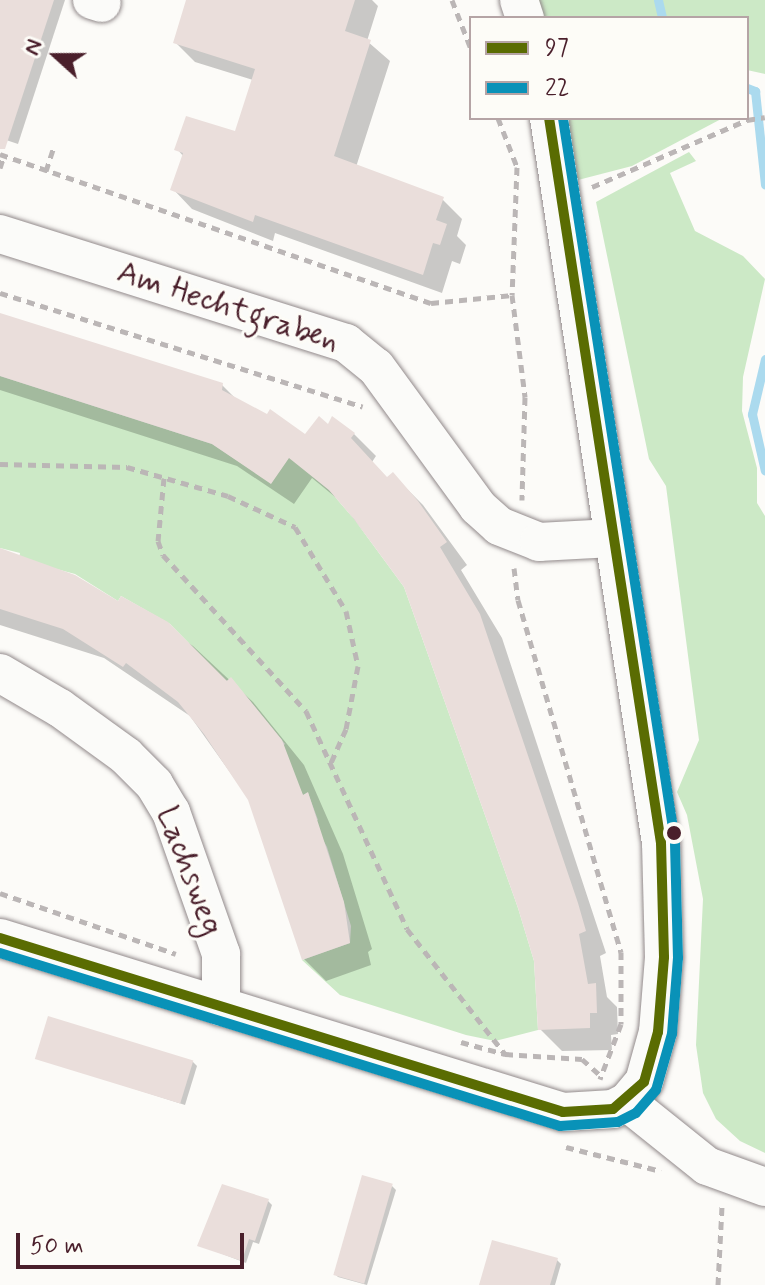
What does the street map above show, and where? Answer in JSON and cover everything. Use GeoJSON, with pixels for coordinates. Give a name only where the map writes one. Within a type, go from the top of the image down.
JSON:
{"type":"FeatureCollection","features":[{"type":"Feature","properties":{"kind":"street"},"geometry":{"type":"LineString","coordinates":[[0,938],[220,990],[563,1112],[593,1114],[627,1102],[644,1082],[652,1057],[666,922],[661,843],[549,120]]}},
{"type":"Feature","properties":{"kind":"street","name":"Am Hechtgraben"},"geometry":{"type":"LineString","coordinates":[[0,234],[346,343],[376,367],[478,507],[510,532],[553,543],[612,538]]}},
{"type":"Feature","properties":{"kind":"street","name":"Lachsweg"},"geometry":{"type":"LineString","coordinates":[[0,673],[60,708],[126,756],[154,784],[171,812],[221,954],[220,990]]}},
{"type":"Feature","properties":{"kind":"street"},"geometry":{"type":"LineString","coordinates":[[627,1102],[685,1150],[726,1174],[765,1187]]}},
{"type":"Feature","properties":{"kind":"path"},"geometry":{"type":"LineString","coordinates":[[452,0],[469,44]]}},
{"type":"Feature","properties":{"kind":"path"},"geometry":{"type":"LineString","coordinates":[[164,478],[158,541],[163,555],[306,711],[407,929],[505,1054],[582,1059],[600,1075],[621,1024],[621,952],[518,600],[510,532],[522,500],[525,397],[512,295],[517,167],[499,120]]}},
{"type":"Feature","properties":{"kind":"path"},"geometry":{"type":"LineString","coordinates":[[516,198],[563,195],[747,120]]}},
{"type":"Feature","properties":{"kind":"path"},"geometry":{"type":"LineString","coordinates":[[46,171],[54,146]]}},
{"type":"Feature","properties":{"kind":"path"},"geometry":{"type":"LineString","coordinates":[[0,168],[2,155],[431,303],[512,295]]}},
{"type":"Feature","properties":{"kind":"path"},"geometry":{"type":"LineString","coordinates":[[0,293],[418,424]]}},
{"type":"Feature","properties":{"kind":"path"},"geometry":{"type":"LineString","coordinates":[[0,464],[127,467],[228,496],[295,527],[346,611],[358,666],[346,729],[331,763]]}},
{"type":"Feature","properties":{"kind":"path"},"geometry":{"type":"LineString","coordinates":[[0,893],[113,928],[220,990]]}},
{"type":"Feature","properties":{"kind":"path"},"geometry":{"type":"LineString","coordinates":[[718,1285],[726,1174]]}},
{"type":"Feature","properties":{"kind":"green space"},"geometry":{"type":"Polygon","coordinates":[[[526,0],[765,0],[765,74],[749,70],[749,16],[530,16],[526,0]]]}},
{"type":"Feature","properties":{"kind":"green space"},"geometry":{"type":"Polygon","coordinates":[[[561,120],[719,120],[632,166],[578,180],[561,120]]]}},
{"type":"Feature","properties":{"kind":"green space"},"geometry":{"type":"Polygon","coordinates":[[[689,152],[696,161],[670,173],[695,231],[743,256],[765,279],[743,377],[742,411],[757,468],[757,503],[765,516],[765,1153],[740,1141],[716,1119],[703,1093],[696,1045],[703,899],[687,815],[677,792],[699,740],[666,486],[649,459],[596,202],[689,152]]]}},
{"type":"Feature","properties":{"kind":"green space"},"geometry":{"type":"Polygon","coordinates":[[[0,376],[212,444],[271,483],[289,457],[329,490],[354,519],[404,587],[518,908],[534,961],[538,1030],[495,1041],[466,1035],[340,995],[302,960],[350,943],[351,926],[327,847],[313,822],[318,820],[308,793],[303,795],[280,748],[285,744],[231,678],[226,681],[170,624],[121,596],[118,601],[75,574],[19,559],[20,553],[0,548],[0,376]]]}},
{"type":"Feature","properties":{"kind":"building"},"geometry":{"type":"Polygon","coordinates":[[[0,0],[54,0],[5,149],[0,149],[0,0]]]}},
{"type":"Feature","properties":{"kind":"building"},"geometry":{"type":"Polygon","coordinates":[[[186,0],[355,0],[345,31],[371,40],[334,156],[444,197],[436,220],[447,224],[440,245],[433,243],[423,275],[255,215],[253,222],[170,190],[183,153],[174,150],[186,116],[235,131],[255,69],[173,43],[186,0]]]}},
{"type":"Feature","properties":{"kind":"building"},"geometry":{"type":"Polygon","coordinates":[[[0,313],[223,383],[222,390],[267,414],[270,409],[305,434],[319,416],[328,424],[332,416],[355,433],[351,438],[387,477],[393,472],[418,501],[447,542],[440,547],[480,614],[578,903],[586,931],[579,934],[588,984],[596,983],[597,1013],[590,1013],[590,1028],[538,1030],[534,961],[518,908],[404,587],[354,519],[329,490],[289,458],[271,484],[212,444],[0,376],[0,313]]]}},
{"type":"Feature","properties":{"kind":"building"},"geometry":{"type":"Polygon","coordinates":[[[0,548],[75,575],[118,601],[121,596],[168,622],[227,681],[231,677],[282,740],[303,795],[308,792],[344,902],[350,943],[302,960],[248,800],[204,734],[178,702],[126,663],[123,667],[63,629],[0,609],[0,548]]]}},
{"type":"Feature","properties":{"kind":"building"},"geometry":{"type":"Polygon","coordinates":[[[48,1016],[193,1060],[180,1103],[35,1059],[48,1016]]]}},
{"type":"Feature","properties":{"kind":"building"},"geometry":{"type":"Polygon","coordinates":[[[362,1175],[393,1184],[364,1284],[333,1275],[362,1175]]]}},
{"type":"Feature","properties":{"kind":"building"},"geometry":{"type":"Polygon","coordinates":[[[222,1184],[269,1199],[255,1241],[249,1239],[242,1261],[197,1246],[222,1184]]]}},
{"type":"Feature","properties":{"kind":"building"},"geometry":{"type":"Polygon","coordinates":[[[492,1240],[558,1258],[550,1285],[479,1285],[492,1240]]]}},
{"type":"Feature","properties":{"kind":"waterway"},"geometry":{"type":"LineString","coordinates":[[658,0],[662,16]]}},
{"type":"Feature","properties":{"kind":"waterway"},"geometry":{"type":"LineString","coordinates":[[749,89],[755,91],[765,184]]}},
{"type":"Feature","properties":{"kind":"waterway"},"geometry":{"type":"LineString","coordinates":[[765,359],[752,414],[765,471]]}},
{"type":"Feature","properties":{"kind":"transit line","name":"97"},"geometry":{"type":"LineString","coordinates":[[0,938],[563,1112],[613,1109],[644,1082],[658,1032],[664,957],[661,843],[549,120]]}},
{"type":"Feature","properties":{"kind":"transit line","name":"22"},"geometry":{"type":"LineString","coordinates":[[0,953],[560,1126],[618,1122],[636,1113],[656,1090],[672,1034],[678,958],[675,841],[563,120]]}}]}
